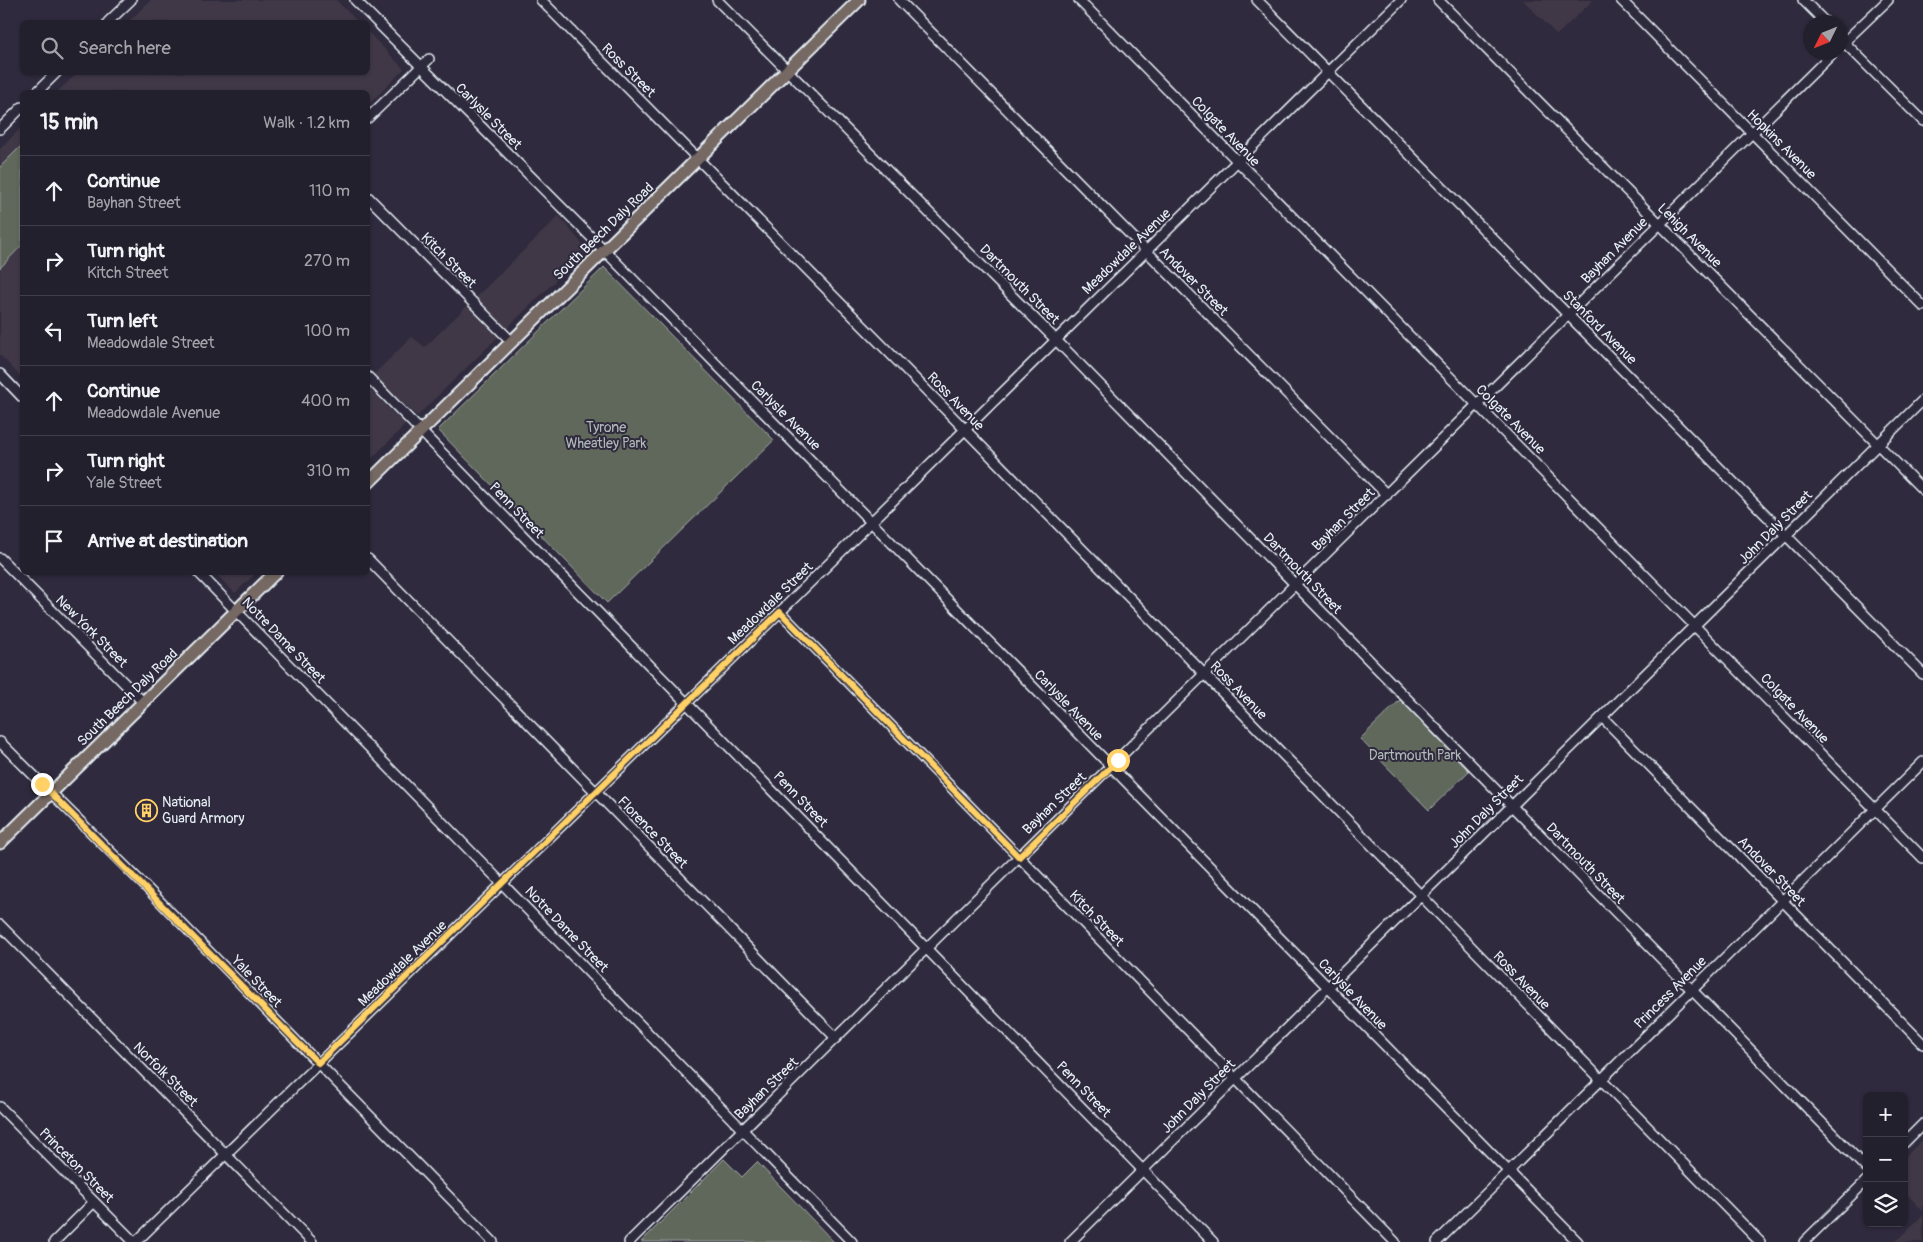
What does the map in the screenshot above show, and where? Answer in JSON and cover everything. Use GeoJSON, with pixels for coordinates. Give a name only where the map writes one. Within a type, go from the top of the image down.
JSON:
{"type":"FeatureCollection","features":[{"type":"Feature","properties":{"kind":"main road","name":"South Beech Daly Road"},"geometry":{"type":"LineString","coordinates":[[370,481],[859,0]]}},
{"type":"Feature","properties":{"kind":"main road","name":"South Beech Daly Road"},"geometry":{"type":"LineString","coordinates":[[0,843],[273,575]]}},
{"type":"Feature","properties":{"kind":"street"},"geometry":{"type":"LineString","coordinates":[[110,20],[131,0]]}},
{"type":"Feature","properties":{"kind":"street","name":"Carlysle Street"},"geometry":{"type":"LineString","coordinates":[[355,0],[604,250]]}},
{"type":"Feature","properties":{"kind":"street","name":"Ross Street"},"geometry":{"type":"LineString","coordinates":[[541,0],[698,158]]}},
{"type":"Feature","properties":{"kind":"street","name":"Dartmouth Street"},"geometry":{"type":"LineString","coordinates":[[717,0],[1055,339],[1863,1165]]}},
{"type":"Feature","properties":{"kind":"street","name":"Andover Street"},"geometry":{"type":"LineString","coordinates":[[899,0],[1387,494]]}},
{"type":"Feature","properties":{"kind":"street","name":"Colgate Avenue"},"geometry":{"type":"LineString","coordinates":[[1079,0],[1923,858]]}},
{"type":"Feature","properties":{"kind":"street","name":"Stanford Avenue"},"geometry":{"type":"LineString","coordinates":[[1256,0],[1923,674]]}},
{"type":"Feature","properties":{"kind":"street","name":"Meadowdale Avenue"},"geometry":{"type":"LineString","coordinates":[[872,522],[1055,339],[1401,0]]}},
{"type":"Feature","properties":{"kind":"street","name":"Lehigh Avenue"},"geometry":{"type":"LineString","coordinates":[[1438,0],[1923,490]]}},
{"type":"Feature","properties":{"kind":"street","name":"Hopkins Avenue"},"geometry":{"type":"LineString","coordinates":[[1621,0],[1923,306]]}},
{"type":"Feature","properties":{"kind":"street"},"geometry":{"type":"LineString","coordinates":[[1803,0],[1818,15]]}},
{"type":"Feature","properties":{"kind":"street"},"geometry":{"type":"LineString","coordinates":[[1848,37],[1888,0]]}},
{"type":"Feature","properties":{"kind":"street"},"geometry":{"type":"LineString","coordinates":[[1848,48],[1923,121]]}},
{"type":"Feature","properties":{"kind":"street"},"geometry":{"type":"LineString","coordinates":[[370,116],[429,59]]}},
{"type":"Feature","properties":{"kind":"street","name":"Bayhan Avenue"},"geometry":{"type":"LineString","coordinates":[[1478,405],[1826,60]]}},
{"type":"Feature","properties":{"kind":"street"},"geometry":{"type":"LineString","coordinates":[[39,90],[55,75]]}},
{"type":"Feature","properties":{"kind":"street"},"geometry":{"type":"LineString","coordinates":[[0,129],[20,109]]}},
{"type":"Feature","properties":{"kind":"street","name":"Ross Avenue"},"geometry":{"type":"LineString","coordinates":[[698,158],[1760,1242]]}},
{"type":"Feature","properties":{"kind":"street","name":"Kitch Street"},"geometry":{"type":"LineString","coordinates":[[370,199],[512,342]]}},
{"type":"Feature","properties":{"kind":"street","name":"Carlysle Avenue"},"geometry":{"type":"LineString","coordinates":[[604,250],[1578,1242]]}},
{"type":"Feature","properties":{"kind":"street"},"geometry":{"type":"LineString","coordinates":[[0,374],[20,395]]}},
{"type":"Feature","properties":{"kind":"street","name":"Penn Street"},"geometry":{"type":"LineString","coordinates":[[370,379],[1213,1242]]}},
{"type":"Feature","properties":{"kind":"street","name":"John Daly Street"},"geometry":{"type":"LineString","coordinates":[[1070,1242],[1923,400]]}},
{"type":"Feature","properties":{"kind":"street","name":"Bayhan Street"},"geometry":{"type":"LineString","coordinates":[[629,1242],[1478,405]]}},
{"type":"Feature","properties":{"kind":"street","name":"Meadowdale Street"},"geometry":{"type":"LineString","coordinates":[[688,703],[872,522]]}},
{"type":"Feature","properties":{"kind":"street","name":"New York Street"},"geometry":{"type":"LineString","coordinates":[[0,558],[143,702]]}},
{"type":"Feature","properties":{"kind":"street","name":"Florence Street"},"geometry":{"type":"LineString","coordinates":[[370,561],[836,1038]]}},
{"type":"Feature","properties":{"kind":"street","name":"Notre Dame Street"},"geometry":{"type":"LineString","coordinates":[[201,575],[852,1242]]}},
{"type":"Feature","properties":{"kind":"street","name":"Kitch Street"},"geometry":{"type":"LineString","coordinates":[[780,612],[1395,1242]]}},
{"type":"Feature","properties":{"kind":"street","name":"Meadowdale Avenue"},"geometry":{"type":"LineString","coordinates":[[135,1242],[688,703]]}},
{"type":"Feature","properties":{"kind":"street","name":"Andover Street"},"geometry":{"type":"LineString","coordinates":[[1602,717],[1923,1044]]}},
{"type":"Feature","properties":{"kind":"street","name":"Yale Street"},"geometry":{"type":"LineString","coordinates":[[0,742],[493,1242]]}},
{"type":"Feature","properties":{"kind":"street","name":"Princess Avenue"},"geometry":{"type":"LineString","coordinates":[[1437,1242],[1923,762]]}},
{"type":"Feature","properties":{"kind":"street","name":"Norfolk Street"},"geometry":{"type":"LineString","coordinates":[[0,925],[312,1242]]}},
{"type":"Feature","properties":{"kind":"street","name":"Princeton Street"},"geometry":{"type":"LineString","coordinates":[[0,1107],[135,1242]]}},
{"type":"Feature","properties":{"kind":"street"},"geometry":{"type":"LineString","coordinates":[[1908,1139],[1923,1124]]}},
{"type":"Feature","properties":{"kind":"street"},"geometry":{"type":"LineString","coordinates":[[1804,1242],[1865,1182]]}},
{"type":"Feature","properties":{"kind":"street"},"geometry":{"type":"LineString","coordinates":[[54,1242],[94,1202]]}},
{"type":"Feature","properties":{"kind":"shaded area"},"geometry":{"type":"Polygon","coordinates":[[[151,0],[336,0],[356,20],[130,20],[151,0]]]}},
{"type":"Feature","properties":{"kind":"shaded area"},"geometry":{"type":"Polygon","coordinates":[[[1523,0],[1593,0],[1557,35],[1523,0]]]}},
{"type":"Feature","properties":{"kind":"shaded area"},"geometry":{"type":"Polygon","coordinates":[[[370,34],[404,69],[370,103],[370,90],[59,90],[76,75],[370,75],[370,34]]]}},
{"type":"Feature","properties":{"kind":"shaded area"},"geometry":{"type":"Polygon","coordinates":[[[20,129],[20,376],[0,355],[0,149],[20,129]]]}},
{"type":"Feature","properties":{"kind":"shaded area"},"geometry":{"type":"Polygon","coordinates":[[[559,216],[587,250],[417,416],[372,376],[412,337],[425,347],[559,216]]]}},
{"type":"Feature","properties":{"kind":"shaded area"},"geometry":{"type":"Polygon","coordinates":[[[370,389],[405,425],[370,460],[370,389]]]}},
{"type":"Feature","properties":{"kind":"shaded area"},"geometry":{"type":"Polygon","coordinates":[[[217,575],[254,575],[235,593],[217,575]]]}},
{"type":"Feature","properties":{"kind":"shaded area"},"geometry":{"type":"Polygon","coordinates":[[[1923,1139],[1923,1211],[1908,1195],[1908,1154],[1923,1139]]]}},
{"type":"Feature","properties":{"kind":"shaded area"},"geometry":{"type":"Polygon","coordinates":[[[1923,1215],[1923,1242],[1895,1242],[1923,1215]]]}},
{"type":"Feature","properties":{"kind":"green space"},"geometry":{"type":"Polygon","coordinates":[[[20,147],[20,247],[0,268],[0,167],[20,147]]]}},
{"type":"Feature","properties":{"kind":"green space","name":"Tyrone Wheatley Park"},"geometry":{"type":"Polygon","coordinates":[[[604,267],[774,440],[607,603],[438,430],[604,267]]]}},
{"type":"Feature","properties":{"kind":"green space","name":"Dartmouth Park"},"geometry":{"type":"Polygon","coordinates":[[[1400,700],[1469,771],[1429,810],[1360,739],[1400,700]]]}},
{"type":"Feature","properties":{"kind":"green space"},"geometry":{"type":"Polygon","coordinates":[[[724,1159],[742,1177],[757,1162],[834,1242],[641,1242],[724,1159]]]}},
{"type":"Feature","properties":{"kind":"place","name":"National Guard Armory"},"geometry":{"type":"Point","coordinates":[146,810]}},
{"type":"Feature","properties":{"kind":"route"},"geometry":{"type":"LineString","coordinates":[[42,784],[63,803],[318,1063],[780,612],[1019,857],[1118,760]]}}]}
